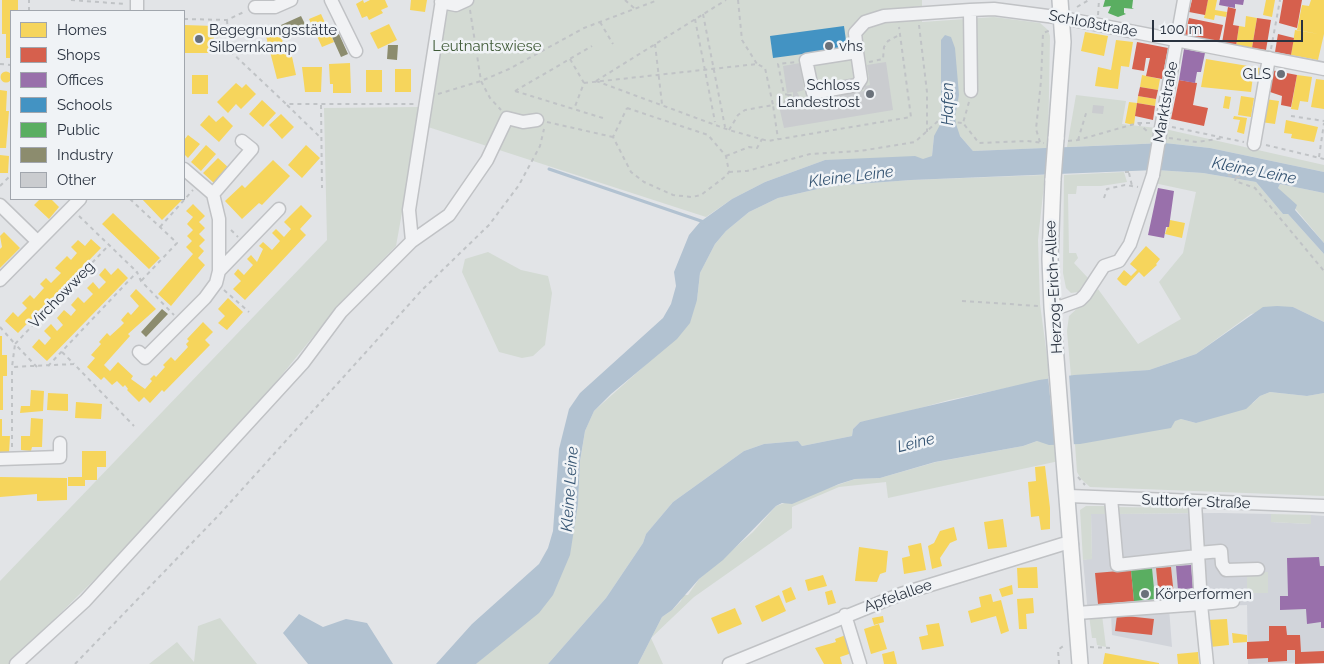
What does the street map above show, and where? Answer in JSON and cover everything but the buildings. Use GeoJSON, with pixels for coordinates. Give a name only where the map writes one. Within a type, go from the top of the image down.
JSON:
{"type":"FeatureCollection","features":[{"type":"Feature","properties":{"kind":"main road","name":"Herzog-Erich-Allee"},"geometry":{"type":"LineString","coordinates":[[1060,0],[1063,18],[1050,259],[1080,664]]}},
{"type":"Feature","properties":{"kind":"main road"},"geometry":{"type":"LineString","coordinates":[[1071,664],[1080,664]]}},
{"type":"Feature","properties":{"kind":"street"},"geometry":{"type":"LineString","coordinates":[[254,7],[275,7],[290,0]]}},
{"type":"Feature","properties":{"kind":"street"},"geometry":{"type":"LineString","coordinates":[[331,0],[356,51]]}},
{"type":"Feature","properties":{"kind":"street","name":"Marktstraße"},"geometry":{"type":"LineString","coordinates":[[1052,306],[1063,306],[1080,300],[1104,266],[1119,261],[1130,244],[1150,189],[1184,0]]}},
{"type":"Feature","properties":{"kind":"street"},"geometry":{"type":"LineString","coordinates":[[412,241],[410,210],[441,1],[456,5],[468,5]]}},
{"type":"Feature","properties":{"kind":"street","name":"Schloßstraße"},"geometry":{"type":"LineString","coordinates":[[857,52],[806,60],[813,93],[857,85],[862,79],[855,33],[865,22],[875,17],[970,10],[994,9],[1063,18],[1324,69]]}},
{"type":"Feature","properties":{"kind":"street"},"geometry":{"type":"LineString","coordinates":[[970,10],[971,91]]}},
{"type":"Feature","properties":{"kind":"street"},"geometry":{"type":"LineString","coordinates":[[1254,144],[1269,58]]}},
{"type":"Feature","properties":{"kind":"street"},"geometry":{"type":"LineString","coordinates":[[16,664],[85,601],[304,363],[341,312],[412,241],[449,215],[487,160],[507,118],[523,122],[542,121]]}},
{"type":"Feature","properties":{"kind":"street"},"geometry":{"type":"LineString","coordinates":[[213,194],[252,149],[242,141]]}},
{"type":"Feature","properties":{"kind":"street"},"geometry":{"type":"LineString","coordinates":[[185,170],[213,194],[219,219],[218,277]]}},
{"type":"Feature","properties":{"kind":"street"},"geometry":{"type":"LineString","coordinates":[[0,280],[75,203]]}},
{"type":"Feature","properties":{"kind":"street"},"geometry":{"type":"LineString","coordinates":[[0,205],[37,241]]}},
{"type":"Feature","properties":{"kind":"street"},"geometry":{"type":"LineString","coordinates":[[139,352],[145,358],[205,298],[218,277],[246,244],[279,210]]}},
{"type":"Feature","properties":{"kind":"street"},"geometry":{"type":"LineString","coordinates":[[6,459],[60,457],[60,443]]}},
{"type":"Feature","properties":{"kind":"street","name":"Suttorfer Straße"},"geometry":{"type":"LineString","coordinates":[[1068,496],[1324,506]]}},
{"type":"Feature","properties":{"kind":"street"},"geometry":{"type":"LineString","coordinates":[[1111,498],[1117,565],[1221,551],[1222,564],[1226,570],[1258,569]]}},
{"type":"Feature","properties":{"kind":"street"},"geometry":{"type":"LineString","coordinates":[[1195,502],[1201,604],[1207,664]]}},
{"type":"Feature","properties":{"kind":"street","name":"Apfelallee"},"geometry":{"type":"LineString","coordinates":[[729,664],[846,615],[911,591],[1063,544],[1072,544]]}},
{"type":"Feature","properties":{"kind":"street"},"geometry":{"type":"LineString","coordinates":[[1077,613],[1232,601]]}},
{"type":"Feature","properties":{"kind":"street"},"geometry":{"type":"LineString","coordinates":[[846,615],[860,664]]}},
{"type":"Feature","properties":{"kind":"path"},"geometry":{"type":"LineString","coordinates":[[71,0],[137,5]]}},
{"type":"Feature","properties":{"kind":"path"},"geometry":{"type":"LineString","coordinates":[[625,0],[634,8]]}},
{"type":"Feature","properties":{"kind":"path"},"geometry":{"type":"LineString","coordinates":[[286,104],[426,100],[509,69],[600,22],[658,0]]}},
{"type":"Feature","properties":{"kind":"path"},"geometry":{"type":"LineString","coordinates":[[596,81],[726,0]]}},
{"type":"Feature","properties":{"kind":"path"},"geometry":{"type":"LineString","coordinates":[[738,0],[742,40],[757,64],[765,68],[778,139]]}},
{"type":"Feature","properties":{"kind":"path"},"geometry":{"type":"LineString","coordinates":[[1077,7],[1088,0]]}},
{"type":"Feature","properties":{"kind":"path"},"geometry":{"type":"LineString","coordinates":[[1097,24],[1099,0]]}},
{"type":"Feature","properties":{"kind":"path"},"geometry":{"type":"LineString","coordinates":[[1269,58],[1280,0]]}},
{"type":"Feature","properties":{"kind":"path"},"geometry":{"type":"LineString","coordinates":[[468,5],[481,81],[490,98],[507,118]]}},
{"type":"Feature","properties":{"kind":"path"},"geometry":{"type":"LineString","coordinates":[[185,19],[227,20],[254,7]]}},
{"type":"Feature","properties":{"kind":"path"},"geometry":{"type":"LineString","coordinates":[[703,14],[725,128]]}},
{"type":"Feature","properties":{"kind":"path"},"geometry":{"type":"LineString","coordinates":[[596,81],[729,130],[762,140],[911,117],[897,15]]}},
{"type":"Feature","properties":{"kind":"path"},"geometry":{"type":"LineString","coordinates":[[920,15],[927,92],[927,133]]}},
{"type":"Feature","properties":{"kind":"path"},"geometry":{"type":"LineString","coordinates":[[695,19],[716,124]]}},
{"type":"Feature","properties":{"kind":"path"},"geometry":{"type":"LineString","coordinates":[[227,20],[228,50],[321,138]]}},
{"type":"Feature","properties":{"kind":"path"},"geometry":{"type":"LineString","coordinates":[[600,22],[613,44]]}},
{"type":"Feature","properties":{"kind":"path"},"geometry":{"type":"LineString","coordinates":[[1040,142],[1036,129],[1043,33],[1051,30]]}},
{"type":"Feature","properties":{"kind":"path"},"geometry":{"type":"LineString","coordinates":[[869,62],[884,59],[884,46],[888,41],[900,35]]}},
{"type":"Feature","properties":{"kind":"path"},"geometry":{"type":"LineString","coordinates":[[655,44],[662,105]]}},
{"type":"Feature","properties":{"kind":"path"},"geometry":{"type":"LineString","coordinates":[[592,46],[515,91],[606,119]]}},
{"type":"Feature","properties":{"kind":"path"},"geometry":{"type":"LineString","coordinates":[[570,59],[584,83]]}},
{"type":"Feature","properties":{"kind":"path"},"geometry":{"type":"LineString","coordinates":[[793,95],[784,94],[778,64],[800,61]]}},
{"type":"Feature","properties":{"kind":"path"},"geometry":{"type":"LineString","coordinates":[[584,83],[757,64]]}},
{"type":"Feature","properties":{"kind":"path"},"geometry":{"type":"LineString","coordinates":[[574,109],[584,83]]}},
{"type":"Feature","properties":{"kind":"path"},"geometry":{"type":"LineString","coordinates":[[963,122],[971,91]]}},
{"type":"Feature","properties":{"kind":"path"},"geometry":{"type":"LineString","coordinates":[[729,130],[738,115],[745,110],[784,103],[789,95]]}},
{"type":"Feature","properties":{"kind":"path"},"geometry":{"type":"LineString","coordinates":[[321,104],[322,188]]}},
{"type":"Feature","properties":{"kind":"path"},"geometry":{"type":"LineString","coordinates":[[630,108],[708,135],[726,156],[729,172],[722,181],[701,195],[683,197],[673,195],[644,182],[631,172],[613,137],[625,110],[630,108]]}},
{"type":"Feature","properties":{"kind":"path"},"geometry":{"type":"LineString","coordinates":[[1078,140],[1087,110]]}},
{"type":"Feature","properties":{"kind":"path"},"geometry":{"type":"LineString","coordinates":[[1291,116],[1324,122],[1319,158]]}},
{"type":"Feature","properties":{"kind":"path"},"geometry":{"type":"LineString","coordinates":[[75,664],[218,516],[422,290],[489,225],[519,185],[540,146],[542,121],[613,137]]}},
{"type":"Feature","properties":{"kind":"path"},"geometry":{"type":"LineString","coordinates":[[729,172],[747,171],[810,154],[860,151],[915,142],[938,121],[963,122]]}},
{"type":"Feature","properties":{"kind":"path"},"geometry":{"type":"LineString","coordinates":[[963,122],[979,143],[1078,140],[1138,123],[1146,123]]}},
{"type":"Feature","properties":{"kind":"path"},"geometry":{"type":"LineString","coordinates":[[1138,123],[1159,133],[1197,142],[1224,138]]}},
{"type":"Feature","properties":{"kind":"path"},"geometry":{"type":"LineString","coordinates":[[726,156],[749,147],[757,148],[762,140]]}},
{"type":"Feature","properties":{"kind":"path"},"geometry":{"type":"LineString","coordinates":[[1125,172],[1130,172],[1132,186]]}},
{"type":"Feature","properties":{"kind":"path"},"geometry":{"type":"LineString","coordinates":[[1228,175],[1243,178]]}},
{"type":"Feature","properties":{"kind":"path"},"geometry":{"type":"LineString","coordinates":[[0,186],[10,176]]}},
{"type":"Feature","properties":{"kind":"path"},"geometry":{"type":"LineString","coordinates":[[1236,177],[1235,181],[1255,188],[1324,272]]}},
{"type":"Feature","properties":{"kind":"path"},"geometry":{"type":"LineString","coordinates":[[185,200],[200,183]]}},
{"type":"Feature","properties":{"kind":"path"},"geometry":{"type":"LineString","coordinates":[[1104,198],[1107,189],[1125,185],[1150,189]]}},
{"type":"Feature","properties":{"kind":"path"},"geometry":{"type":"LineString","coordinates":[[131,200],[177,244],[141,281]]}},
{"type":"Feature","properties":{"kind":"path"},"geometry":{"type":"LineString","coordinates":[[160,227],[185,200]]}},
{"type":"Feature","properties":{"kind":"path"},"geometry":{"type":"LineString","coordinates":[[75,203],[109,245],[137,272],[141,281],[181,322]]}},
{"type":"Feature","properties":{"kind":"path"},"geometry":{"type":"LineString","coordinates":[[219,219],[246,244]]}},
{"type":"Feature","properties":{"kind":"path","name":"Virchowweg"},"geometry":{"type":"LineString","coordinates":[[15,344],[109,245]]}},
{"type":"Feature","properties":{"kind":"path"},"geometry":{"type":"LineString","coordinates":[[48,366],[137,272]]}},
{"type":"Feature","properties":{"kind":"path"},"geometry":{"type":"LineString","coordinates":[[218,277],[249,312]]}},
{"type":"Feature","properties":{"kind":"path"},"geometry":{"type":"LineString","coordinates":[[962,301],[1052,306]]}},
{"type":"Feature","properties":{"kind":"path"},"geometry":{"type":"LineString","coordinates":[[0,327],[37,367]]}},
{"type":"Feature","properties":{"kind":"path"},"geometry":{"type":"LineString","coordinates":[[6,459],[15,344]]}},
{"type":"Feature","properties":{"kind":"path"},"geometry":{"type":"LineString","coordinates":[[62,352],[134,426]]}},
{"type":"Feature","properties":{"kind":"path"},"geometry":{"type":"LineString","coordinates":[[12,367],[74,364]]}},
{"type":"Feature","properties":{"kind":"path"},"geometry":{"type":"LineString","coordinates":[[1076,473],[1087,487],[1086,496]]}},
{"type":"Feature","properties":{"kind":"path"},"geometry":{"type":"LineString","coordinates":[[1090,647],[1110,648]]}},
{"type":"Feature","properties":{"kind":"path"},"geometry":{"type":"LineString","coordinates":[[1058,650],[1059,664]]}},
{"type":"Feature","properties":{"kind":"shaded area"},"geometry":{"type":"Polygon","coordinates":[[[1091,514],[1271,514],[1271,522],[1310,524],[1311,515],[1324,516],[1324,662],[1248,664],[1247,605],[1169,608],[1172,647],[1112,635],[1111,613],[1088,614],[1083,560],[1092,558],[1091,514]]]}},
{"type":"Feature","properties":{"kind":"green space","name":"Leutnantswiese"},"geometry":{"type":"Polygon","coordinates":[[[473,0],[922,0],[922,22],[994,17],[1040,23],[1048,30],[1050,36],[1048,148],[973,151],[960,136],[934,136],[932,156],[926,159],[825,160],[765,182],[732,199],[706,217],[425,126],[427,105],[448,10],[473,0]]]}},
{"type":"Feature","properties":{"kind":"green space"},"geometry":{"type":"Polygon","coordinates":[[[1076,95],[1126,101],[1122,124],[1165,129],[1324,165],[1324,172],[1210,148],[1165,143],[1067,147],[1076,95]]]}},
{"type":"Feature","properties":{"kind":"green space"},"geometry":{"type":"Polygon","coordinates":[[[421,107],[396,246],[343,300],[241,425],[159,516],[9,664],[0,664],[0,581],[327,240],[324,108],[421,107]]]}},
{"type":"Feature","properties":{"kind":"green space"},"geometry":{"type":"Polygon","coordinates":[[[1156,170],[1203,173],[1256,182],[1283,214],[1288,214],[1324,254],[1324,322],[1293,307],[1251,314],[1196,354],[1149,370],[1071,376],[1067,331],[1069,316],[1098,289],[1138,344],[1181,319],[1159,282],[1183,253],[1196,192],[1154,183],[1156,170]]]}},
{"type":"Feature","properties":{"kind":"green space"},"geometry":{"type":"Polygon","coordinates":[[[1124,172],[1127,182],[1101,186],[1077,186],[1076,194],[1068,194],[1069,253],[1076,253],[1078,258],[1074,263],[1088,278],[1078,292],[1071,293],[1066,288],[1063,273],[1064,175],[1124,172]]]}},
{"type":"Feature","properties":{"kind":"green space"},"geometry":{"type":"Polygon","coordinates":[[[1045,175],[1038,240],[1040,304],[1050,379],[949,400],[881,419],[860,422],[853,429],[852,436],[802,446],[798,441],[764,444],[744,451],[673,502],[646,534],[643,543],[606,598],[548,664],[476,664],[491,650],[578,504],[580,462],[585,431],[594,411],[642,368],[697,300],[700,273],[715,244],[726,231],[749,212],[778,198],[831,186],[911,180],[1045,175]]]}},
{"type":"Feature","properties":{"kind":"green space"},"geometry":{"type":"Polygon","coordinates":[[[1280,184],[1324,193],[1324,243],[1278,188],[1280,184]]]}},
{"type":"Feature","properties":{"kind":"green space"},"geometry":{"type":"Polygon","coordinates":[[[488,252],[521,270],[548,276],[552,293],[545,345],[533,356],[522,358],[499,352],[462,272],[465,259],[488,252]]]}},
{"type":"Feature","properties":{"kind":"green space"},"geometry":{"type":"Polygon","coordinates":[[[1270,392],[1307,396],[1324,393],[1324,496],[1090,487],[1081,479],[1077,472],[1075,444],[1181,419],[1196,423],[1253,403],[1260,396],[1270,392]]]}},
{"type":"Feature","properties":{"kind":"green space"},"geometry":{"type":"Polygon","coordinates":[[[1037,441],[1057,444],[1059,461],[888,498],[886,482],[839,487],[792,507],[792,528],[694,597],[652,637],[662,617],[681,601],[683,595],[688,595],[699,579],[753,532],[776,506],[855,479],[880,478],[936,462],[1023,446],[1037,441]]]}},
{"type":"Feature","properties":{"kind":"green space"},"geometry":{"type":"Polygon","coordinates":[[[1086,506],[1106,506],[1105,514],[1091,514],[1092,559],[1083,560],[1080,510],[1086,506]]]}},
{"type":"Feature","properties":{"kind":"green space"},"geometry":{"type":"Polygon","coordinates":[[[1117,507],[1191,508],[1191,513],[1117,514],[1117,507]]]}},
{"type":"Feature","properties":{"kind":"green space"},"geometry":{"type":"Polygon","coordinates":[[[1271,514],[1311,515],[1311,524],[1271,522],[1271,514]]]}},
{"type":"Feature","properties":{"kind":"green space"},"geometry":{"type":"Polygon","coordinates":[[[1247,572],[1268,572],[1268,593],[1247,593],[1247,572]]]}},
{"type":"Feature","properties":{"kind":"green space"},"geometry":{"type":"Polygon","coordinates":[[[1089,615],[1102,615],[1106,647],[1097,645],[1096,638],[1092,638],[1089,615]]]}},
{"type":"Feature","properties":{"kind":"green space"},"geometry":{"type":"Polygon","coordinates":[[[220,618],[257,664],[149,664],[177,642],[194,662],[198,626],[220,618]]]}},
{"type":"Feature","properties":{"kind":"green space"},"geometry":{"type":"Polygon","coordinates":[[[651,638],[663,664],[638,664],[651,638]]]}},
{"type":"Feature","properties":{"kind":"water"},"geometry":{"type":"Polygon","coordinates":[[[945,35],[951,37],[955,48],[959,95],[955,117],[956,124],[960,136],[973,151],[1165,143],[1210,148],[1324,172],[1324,193],[1280,184],[1278,188],[1297,205],[1295,210],[1324,243],[1324,254],[1288,214],[1283,214],[1256,182],[1203,173],[1156,170],[911,180],[831,186],[778,198],[749,212],[726,231],[715,244],[700,273],[697,300],[690,323],[677,339],[611,394],[594,411],[585,431],[580,461],[578,504],[570,555],[553,595],[539,613],[476,664],[436,664],[472,624],[539,564],[548,548],[553,531],[559,449],[569,409],[580,393],[663,318],[671,304],[676,286],[674,272],[689,235],[700,222],[732,199],[765,182],[825,160],[915,156],[923,159],[932,156],[934,136],[941,123],[941,40],[945,35]]]}},
{"type":"Feature","properties":{"kind":"water","name":"Leine"},"geometry":{"type":"Polygon","coordinates":[[[1263,307],[1293,307],[1324,322],[1324,393],[1307,396],[1270,392],[1260,396],[1246,409],[1196,423],[1181,419],[1175,421],[1171,428],[1080,444],[1049,445],[1037,441],[1023,446],[935,462],[880,478],[855,479],[792,504],[782,503],[776,506],[723,560],[699,579],[672,610],[662,617],[638,664],[548,664],[606,598],[643,543],[646,534],[673,502],[744,451],[764,444],[798,441],[802,446],[852,436],[853,429],[860,422],[1039,380],[1074,375],[1149,370],[1196,354],[1263,307]]]}},
{"type":"Feature","properties":{"kind":"water"},"geometry":{"type":"Polygon","coordinates":[[[299,614],[323,627],[346,619],[367,623],[393,664],[308,664],[283,633],[299,614]]]}},
{"type":"Feature","properties":{"kind":"pier"},"geometry":{"type":"Polygon","coordinates":[[[1069,374],[1074,447],[1055,447],[1048,376],[1069,374]]]}},
{"type":"Feature","properties":{"kind":"waterway"},"geometry":{"type":"LineString","coordinates":[[549,169],[704,222]]}},
{"type":"Feature","properties":{"kind":"place","name":"Begegnungsstätte Silbernkamp"},"geometry":{"type":"Point","coordinates":[199,39]}},
{"type":"Feature","properties":{"kind":"place","name":"vhs"},"geometry":{"type":"Point","coordinates":[829,46]}},
{"type":"Feature","properties":{"kind":"place","name":"GLS"},"geometry":{"type":"Point","coordinates":[1281,74]}},
{"type":"Feature","properties":{"kind":"place","name":"Schloss Landestrost"},"geometry":{"type":"Point","coordinates":[870,94]}},
{"type":"Feature","properties":{"kind":"place","name":"Körperformen"},"geometry":{"type":"Point","coordinates":[1145,594]}},
{"type":"Feature","properties":{"kind":"water label","name":"Hafen"},"geometry":{"type":"Point","coordinates":[948,104]}},
{"type":"Feature","properties":{"kind":"water label","name":"Kleine Leine"},"geometry":{"type":"Point","coordinates":[1254,171]}},
{"type":"Feature","properties":{"kind":"water label","name":"Kleine Leine"},"geometry":{"type":"Point","coordinates":[851,177]}},
{"type":"Feature","properties":{"kind":"water label","name":"Kleine Leine"},"geometry":{"type":"Point","coordinates":[570,489]}}]}
